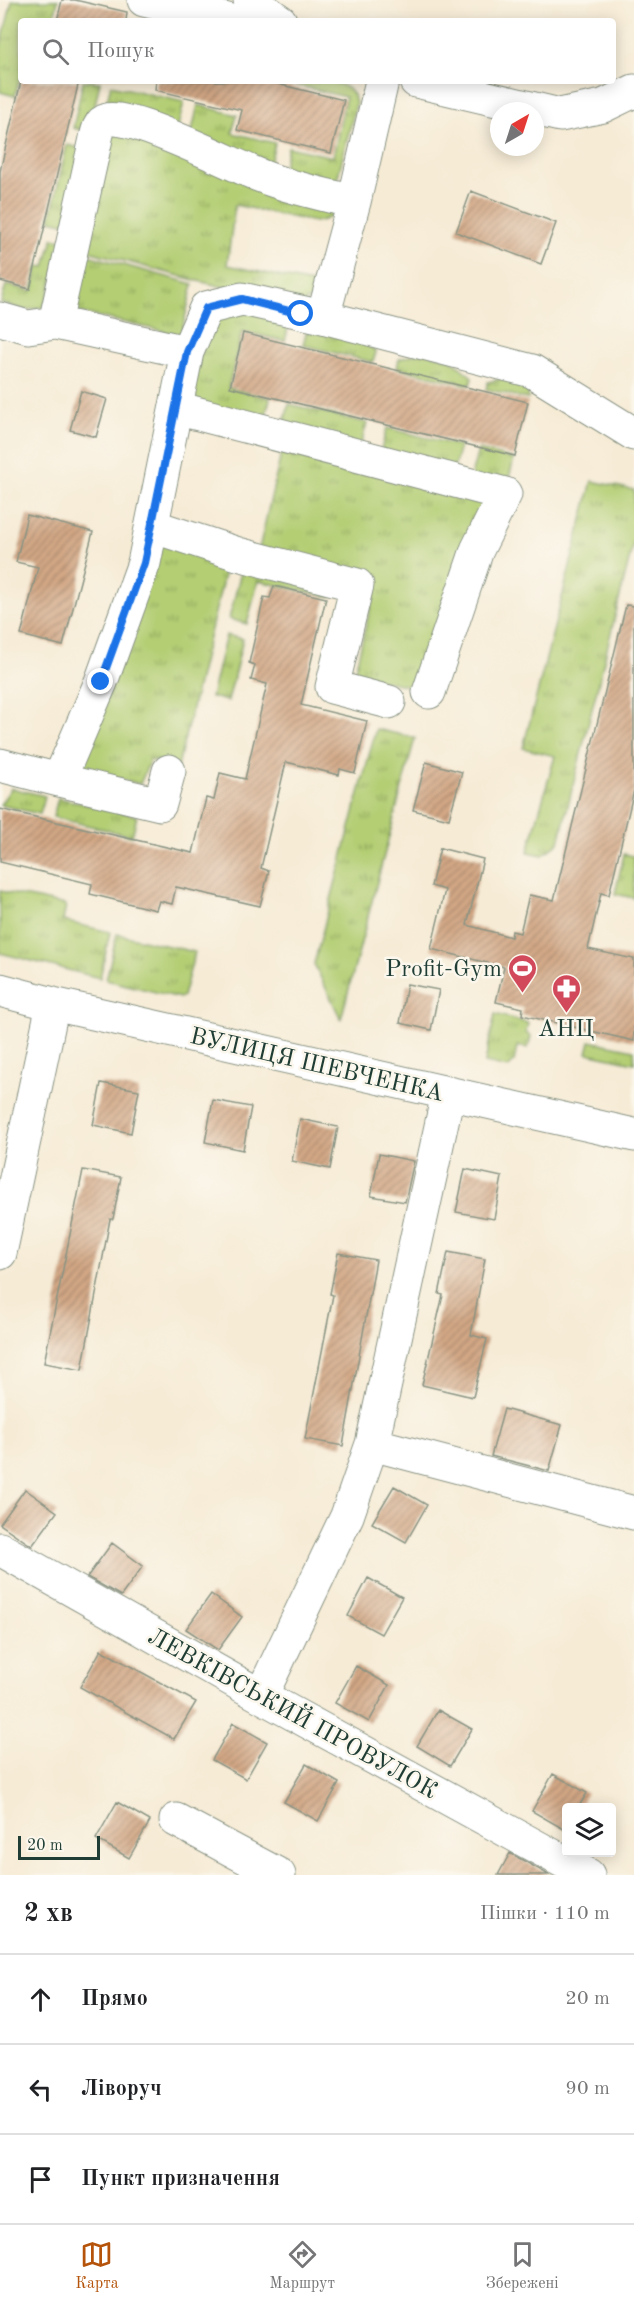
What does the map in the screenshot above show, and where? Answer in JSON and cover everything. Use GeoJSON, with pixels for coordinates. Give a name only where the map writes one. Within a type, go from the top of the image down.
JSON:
{"type":"FeatureCollection","features":[{"type":"Feature","properties":{"kind":"street"},"geometry":{"type":"LineString","coordinates":[[144,0],[219,18]]}},
{"type":"Feature","properties":{"kind":"street"},"geometry":{"type":"LineString","coordinates":[[250,0],[276,18]]}},
{"type":"Feature","properties":{"kind":"street"},"geometry":{"type":"LineString","coordinates":[[323,317],[354,202],[381,84]]}},
{"type":"Feature","properties":{"kind":"street"},"geometry":{"type":"LineString","coordinates":[[429,84],[560,115],[603,106],[634,91]]}},
{"type":"Feature","properties":{"kind":"street"},"geometry":{"type":"LineString","coordinates":[[55,323],[95,142],[104,120],[115,119],[171,136],[262,177],[354,202]]}},
{"type":"Feature","properties":{"kind":"street"},"geometry":{"type":"LineString","coordinates":[[59,780],[101,682],[144,563],[187,352],[206,308],[242,299],[323,317],[532,371],[634,434]]}},
{"type":"Feature","properties":{"kind":"street"},"geometry":{"type":"LineString","coordinates":[[0,319],[28,327],[55,323],[187,352]]}},
{"type":"Feature","properties":{"kind":"street"},"geometry":{"type":"LineString","coordinates":[[176,408],[505,494],[477,549],[429,692]]}},
{"type":"Feature","properties":{"kind":"street"},"geometry":{"type":"LineString","coordinates":[[152,526],[238,554],[357,585],[332,687],[390,702]]}},
{"type":"Feature","properties":{"kind":"street"},"geometry":{"type":"LineString","coordinates":[[0,765],[160,804],[169,771]]}},
{"type":"Feature","properties":{"kind":"street","name":"ВУЛИЦЯ ШЕВЧЕНКА"},"geometry":{"type":"LineString","coordinates":[[0,990],[53,1004],[634,1135]]}},
{"type":"Feature","properties":{"kind":"street"},"geometry":{"type":"LineString","coordinates":[[0,1253],[53,1004]]}},
{"type":"Feature","properties":{"kind":"street"},"geometry":{"type":"LineString","coordinates":[[261,1696],[347,1516],[372,1444],[448,1094]]}},
{"type":"Feature","properties":{"kind":"street"},"geometry":{"type":"LineString","coordinates":[[372,1444],[634,1513]]}},
{"type":"Feature","properties":{"kind":"street","name":"ЛЕВКІВСЬКИЙ ПРОВУЛОК"},"geometry":{"type":"LineString","coordinates":[[0,1548],[261,1696],[588,1875]]}},
{"type":"Feature","properties":{"kind":"street"},"geometry":{"type":"LineString","coordinates":[[176,1820],[279,1875]]}},
{"type":"Feature","properties":{"kind":"green space"},"geometry":{"type":"Polygon","coordinates":[[[58,0],[54,18],[18,18],[18,84],[15,96],[0,92],[0,49],[12,1],[58,0]]]}},
{"type":"Feature","properties":{"kind":"green space"},"geometry":{"type":"Polygon","coordinates":[[[82,84],[100,84],[89,132],[73,128],[82,84]]]}},
{"type":"Feature","properties":{"kind":"green space"},"geometry":{"type":"Polygon","coordinates":[[[292,84],[338,84],[346,87],[352,94],[356,104],[335,188],[283,169],[288,147],[333,157],[346,97],[292,84]]]}},
{"type":"Feature","properties":{"kind":"green space"},"geometry":{"type":"Polygon","coordinates":[[[111,85],[184,102],[177,130],[113,109],[107,100],[111,85]]]}},
{"type":"Feature","properties":{"kind":"green space"},"geometry":{"type":"Polygon","coordinates":[[[198,105],[237,115],[232,133],[275,143],[270,163],[191,135],[198,105]]]}},
{"type":"Feature","properties":{"kind":"green space"},"geometry":{"type":"Polygon","coordinates":[[[117,127],[339,206],[329,217],[315,222],[235,205],[227,265],[312,283],[317,285],[318,295],[299,305],[194,280],[81,249],[105,132],[117,127]]]}},
{"type":"Feature","properties":{"kind":"green space"},"geometry":{"type":"Polygon","coordinates":[[[67,145],[85,149],[68,224],[50,220],[67,145]]]}},
{"type":"Feature","properties":{"kind":"green space"},"geometry":{"type":"Polygon","coordinates":[[[53,238],[65,241],[44,307],[25,310],[1,303],[6,285],[32,291],[38,266],[45,267],[53,238]]]}},
{"type":"Feature","properties":{"kind":"green space"},"geometry":{"type":"Polygon","coordinates":[[[80,253],[193,284],[181,335],[73,311],[80,253]]]}},
{"type":"Feature","properties":{"kind":"green space"},"geometry":{"type":"Polygon","coordinates":[[[224,309],[290,319],[285,341],[242,331],[228,388],[270,398],[264,423],[189,403],[207,324],[224,309]]]}},
{"type":"Feature","properties":{"kind":"green space"},"geometry":{"type":"Polygon","coordinates":[[[329,329],[358,336],[376,352],[373,362],[303,345],[306,333],[329,329]]]}},
{"type":"Feature","properties":{"kind":"green space"},"geometry":{"type":"Polygon","coordinates":[[[422,352],[450,359],[472,377],[470,385],[397,368],[399,359],[422,352]]]}},
{"type":"Feature","properties":{"kind":"green space"},"geometry":{"type":"Polygon","coordinates":[[[513,376],[529,384],[528,399],[486,389],[488,382],[513,376]]]}},
{"type":"Feature","properties":{"kind":"green space"},"geometry":{"type":"Polygon","coordinates":[[[289,404],[367,423],[360,447],[283,428],[289,404]]]}},
{"type":"Feature","properties":{"kind":"green space"},"geometry":{"type":"Polygon","coordinates":[[[387,428],[460,446],[453,472],[380,453],[387,428]]]}},
{"type":"Feature","properties":{"kind":"green space"},"geometry":{"type":"Polygon","coordinates":[[[283,446],[488,497],[417,688],[354,674],[378,577],[259,549],[283,446]]]}},
{"type":"Feature","properties":{"kind":"green space"},"geometry":{"type":"Polygon","coordinates":[[[478,450],[514,459],[507,485],[471,476],[478,450]]]}},
{"type":"Feature","properties":{"kind":"green space"},"geometry":{"type":"Polygon","coordinates":[[[592,481],[634,490],[634,540],[559,842],[543,855],[528,852],[555,756],[523,748],[592,481]]]}},
{"type":"Feature","properties":{"kind":"green space"},"geometry":{"type":"Polygon","coordinates":[[[162,543],[227,563],[178,766],[150,760],[140,784],[80,769],[162,543]]]}},
{"type":"Feature","properties":{"kind":"green space"},"geometry":{"type":"Polygon","coordinates":[[[242,568],[330,593],[331,597],[258,581],[247,624],[229,619],[242,568]]]}},
{"type":"Feature","properties":{"kind":"green space"},"geometry":{"type":"Polygon","coordinates":[[[226,635],[243,639],[228,701],[211,697],[226,635]]]}},
{"type":"Feature","properties":{"kind":"green space"},"geometry":{"type":"Polygon","coordinates":[[[376,729],[415,738],[341,1019],[314,964],[376,729]]]}},
{"type":"Feature","properties":{"kind":"green space"},"geometry":{"type":"Polygon","coordinates":[[[11,788],[45,796],[40,814],[0,805],[11,788]]]}},
{"type":"Feature","properties":{"kind":"green space"},"geometry":{"type":"Polygon","coordinates":[[[58,798],[137,816],[132,836],[53,817],[58,798]]]}},
{"type":"Feature","properties":{"kind":"green space"},"geometry":{"type":"Polygon","coordinates":[[[624,854],[634,856],[634,898],[615,894],[624,854]]]}},
{"type":"Feature","properties":{"kind":"green space"},"geometry":{"type":"Polygon","coordinates":[[[0,891],[66,905],[63,921],[110,932],[100,978],[0,953],[0,891]]]}},
{"type":"Feature","properties":{"kind":"green space"},"geometry":{"type":"Polygon","coordinates":[[[117,934],[195,952],[183,996],[180,998],[106,980],[117,934]]]}},
{"type":"Feature","properties":{"kind":"green space"},"geometry":{"type":"Polygon","coordinates":[[[495,1014],[528,1023],[526,1033],[531,1036],[528,1048],[517,1046],[514,1062],[508,1068],[485,1063],[495,1014]]]}},
{"type":"Feature","properties":{"kind":"green space"},"geometry":{"type":"Polygon","coordinates":[[[590,1041],[634,1050],[634,1063],[587,1053],[590,1041]]]}},
{"type":"Feature","properties":{"kind":"building"},"geometry":{"type":"Polygon","coordinates":[[[62,0],[75,0],[127,12],[126,18],[58,18],[62,0]]]}},
{"type":"Feature","properties":{"kind":"building"},"geometry":{"type":"Polygon","coordinates":[[[20,84],[78,84],[30,289],[0,281],[0,171],[20,84]]]}},
{"type":"Feature","properties":{"kind":"building"},"geometry":{"type":"Polygon","coordinates":[[[156,84],[277,84],[344,100],[331,153],[237,130],[242,110],[155,90],[156,84]]]}},
{"type":"Feature","properties":{"kind":"building"},"geometry":{"type":"Polygon","coordinates":[[[471,191],[556,223],[541,264],[456,232],[471,191]]]}},
{"type":"Feature","properties":{"kind":"building"},"geometry":{"type":"Polygon","coordinates":[[[243,333],[528,402],[515,456],[230,387],[243,333]]]}},
{"type":"Feature","properties":{"kind":"building"},"geometry":{"type":"Polygon","coordinates":[[[81,391],[107,399],[96,437],[70,430],[81,391]]]}},
{"type":"Feature","properties":{"kind":"building"},"geometry":{"type":"Polygon","coordinates":[[[27,515],[93,532],[63,646],[21,635],[38,567],[16,562],[27,515]]]}},
{"type":"Feature","properties":{"kind":"building"},"geometry":{"type":"Polygon","coordinates":[[[274,586],[326,598],[301,705],[367,721],[355,773],[340,769],[339,775],[286,762],[261,868],[269,871],[260,906],[176,887],[172,904],[159,901],[156,910],[90,894],[92,884],[0,862],[0,809],[193,853],[206,798],[214,800],[220,773],[245,779],[267,684],[251,680],[255,665],[249,663],[264,597],[270,598],[274,586]]]}},
{"type":"Feature","properties":{"kind":"building"},"geometry":{"type":"Polygon","coordinates":[[[626,605],[634,606],[634,790],[609,895],[601,893],[588,949],[634,959],[634,1041],[522,1015],[523,1008],[496,1002],[504,967],[431,949],[445,890],[431,886],[440,848],[483,859],[467,925],[511,937],[512,931],[520,933],[529,895],[554,900],[626,605]]]}},
{"type":"Feature","properties":{"kind":"building"},"geometry":{"type":"Polygon","coordinates":[[[426,762],[462,772],[449,819],[413,810],[426,762]]]}},
{"type":"Feature","properties":{"kind":"building"},"geometry":{"type":"Polygon","coordinates":[[[407,984],[439,990],[431,1030],[400,1023],[407,984]]]}},
{"type":"Feature","properties":{"kind":"building"},"geometry":{"type":"Polygon","coordinates":[[[101,1083],[139,1090],[131,1133],[93,1125],[101,1083]]]}},
{"type":"Feature","properties":{"kind":"building"},"geometry":{"type":"Polygon","coordinates":[[[213,1100],[251,1107],[243,1150],[205,1142],[213,1100]]]}},
{"type":"Feature","properties":{"kind":"building"},"geometry":{"type":"Polygon","coordinates":[[[300,1119],[338,1127],[330,1169],[292,1161],[300,1119]]]}},
{"type":"Feature","properties":{"kind":"building"},"geometry":{"type":"Polygon","coordinates":[[[379,1154],[414,1161],[405,1202],[371,1196],[379,1154]]]}},
{"type":"Feature","properties":{"kind":"building"},"geometry":{"type":"Polygon","coordinates":[[[465,1169],[502,1177],[494,1219],[456,1212],[465,1169]]]}},
{"type":"Feature","properties":{"kind":"building"},"geometry":{"type":"Polygon","coordinates":[[[83,1170],[121,1177],[113,1219],[110,1219],[82,1370],[44,1363],[83,1170]]]}},
{"type":"Feature","properties":{"kind":"building"},"geometry":{"type":"Polygon","coordinates":[[[448,1252],[485,1259],[471,1335],[487,1339],[473,1397],[422,1385],[443,1295],[439,1294],[448,1252]]]}},
{"type":"Feature","properties":{"kind":"building"},"geometry":{"type":"Polygon","coordinates":[[[338,1253],[376,1260],[343,1446],[305,1439],[333,1295],[330,1294],[338,1253]]]}},
{"type":"Feature","properties":{"kind":"building"},"geometry":{"type":"Polygon","coordinates":[[[504,1409],[562,1425],[549,1471],[491,1456],[504,1409]]]}},
{"type":"Feature","properties":{"kind":"building"},"geometry":{"type":"Polygon","coordinates":[[[394,1486],[427,1505],[406,1542],[372,1523],[394,1486]]]}},
{"type":"Feature","properties":{"kind":"building"},"geometry":{"type":"Polygon","coordinates":[[[25,1489],[57,1512],[32,1546],[0,1524],[25,1489]]]}},
{"type":"Feature","properties":{"kind":"building"},"geometry":{"type":"Polygon","coordinates":[[[112,1543],[143,1566],[121,1596],[87,1577],[112,1543]]]}},
{"type":"Feature","properties":{"kind":"building"},"geometry":{"type":"Polygon","coordinates":[[[368,1578],[402,1597],[381,1634],[348,1616],[368,1578]]]}},
{"type":"Feature","properties":{"kind":"building"},"geometry":{"type":"Polygon","coordinates":[[[211,1594],[242,1617],[218,1650],[186,1629],[211,1594]]]}},
{"type":"Feature","properties":{"kind":"building"},"geometry":{"type":"Polygon","coordinates":[[[101,1650],[196,1702],[174,1739],[80,1687],[101,1650]]]}},
{"type":"Feature","properties":{"kind":"building"},"geometry":{"type":"Polygon","coordinates":[[[356,1666],[389,1685],[369,1722],[335,1703],[356,1666]]]}},
{"type":"Feature","properties":{"kind":"building"},"geometry":{"type":"Polygon","coordinates":[[[438,1710],[472,1729],[450,1766],[417,1746],[438,1710]]]}},
{"type":"Feature","properties":{"kind":"building"},"geometry":{"type":"Polygon","coordinates":[[[233,1723],[267,1742],[246,1779],[212,1760],[233,1723]]]}},
{"type":"Feature","properties":{"kind":"building"},"geometry":{"type":"Polygon","coordinates":[[[306,1764],[339,1783],[318,1821],[284,1802],[306,1764]]]}},
{"type":"Feature","properties":{"kind":"building"},"geometry":{"type":"Polygon","coordinates":[[[553,1774],[587,1793],[581,1803],[562,1803],[562,1828],[532,1811],[553,1774]]]}},
{"type":"Feature","properties":{"kind":"building"},"geometry":{"type":"Polygon","coordinates":[[[117,1802],[150,1821],[129,1858],[96,1839],[117,1802]]]}},
{"type":"Feature","properties":{"kind":"building"},"geometry":{"type":"Polygon","coordinates":[[[510,1853],[549,1875],[498,1875],[510,1853]]]}},
{"type":"Feature","properties":{"kind":"place","name":"Profit-Gym"},"geometry":{"type":"Point","coordinates":[523,994]}},
{"type":"Feature","properties":{"kind":"place","name":"АНЦ"},"geometry":{"type":"Point","coordinates":[566,1014]}},
{"type":"Feature","properties":{"kind":"route"},"geometry":{"type":"LineString","coordinates":[[101,682],[144,563],[187,352],[206,308],[242,299],[301,314]]}}]}
